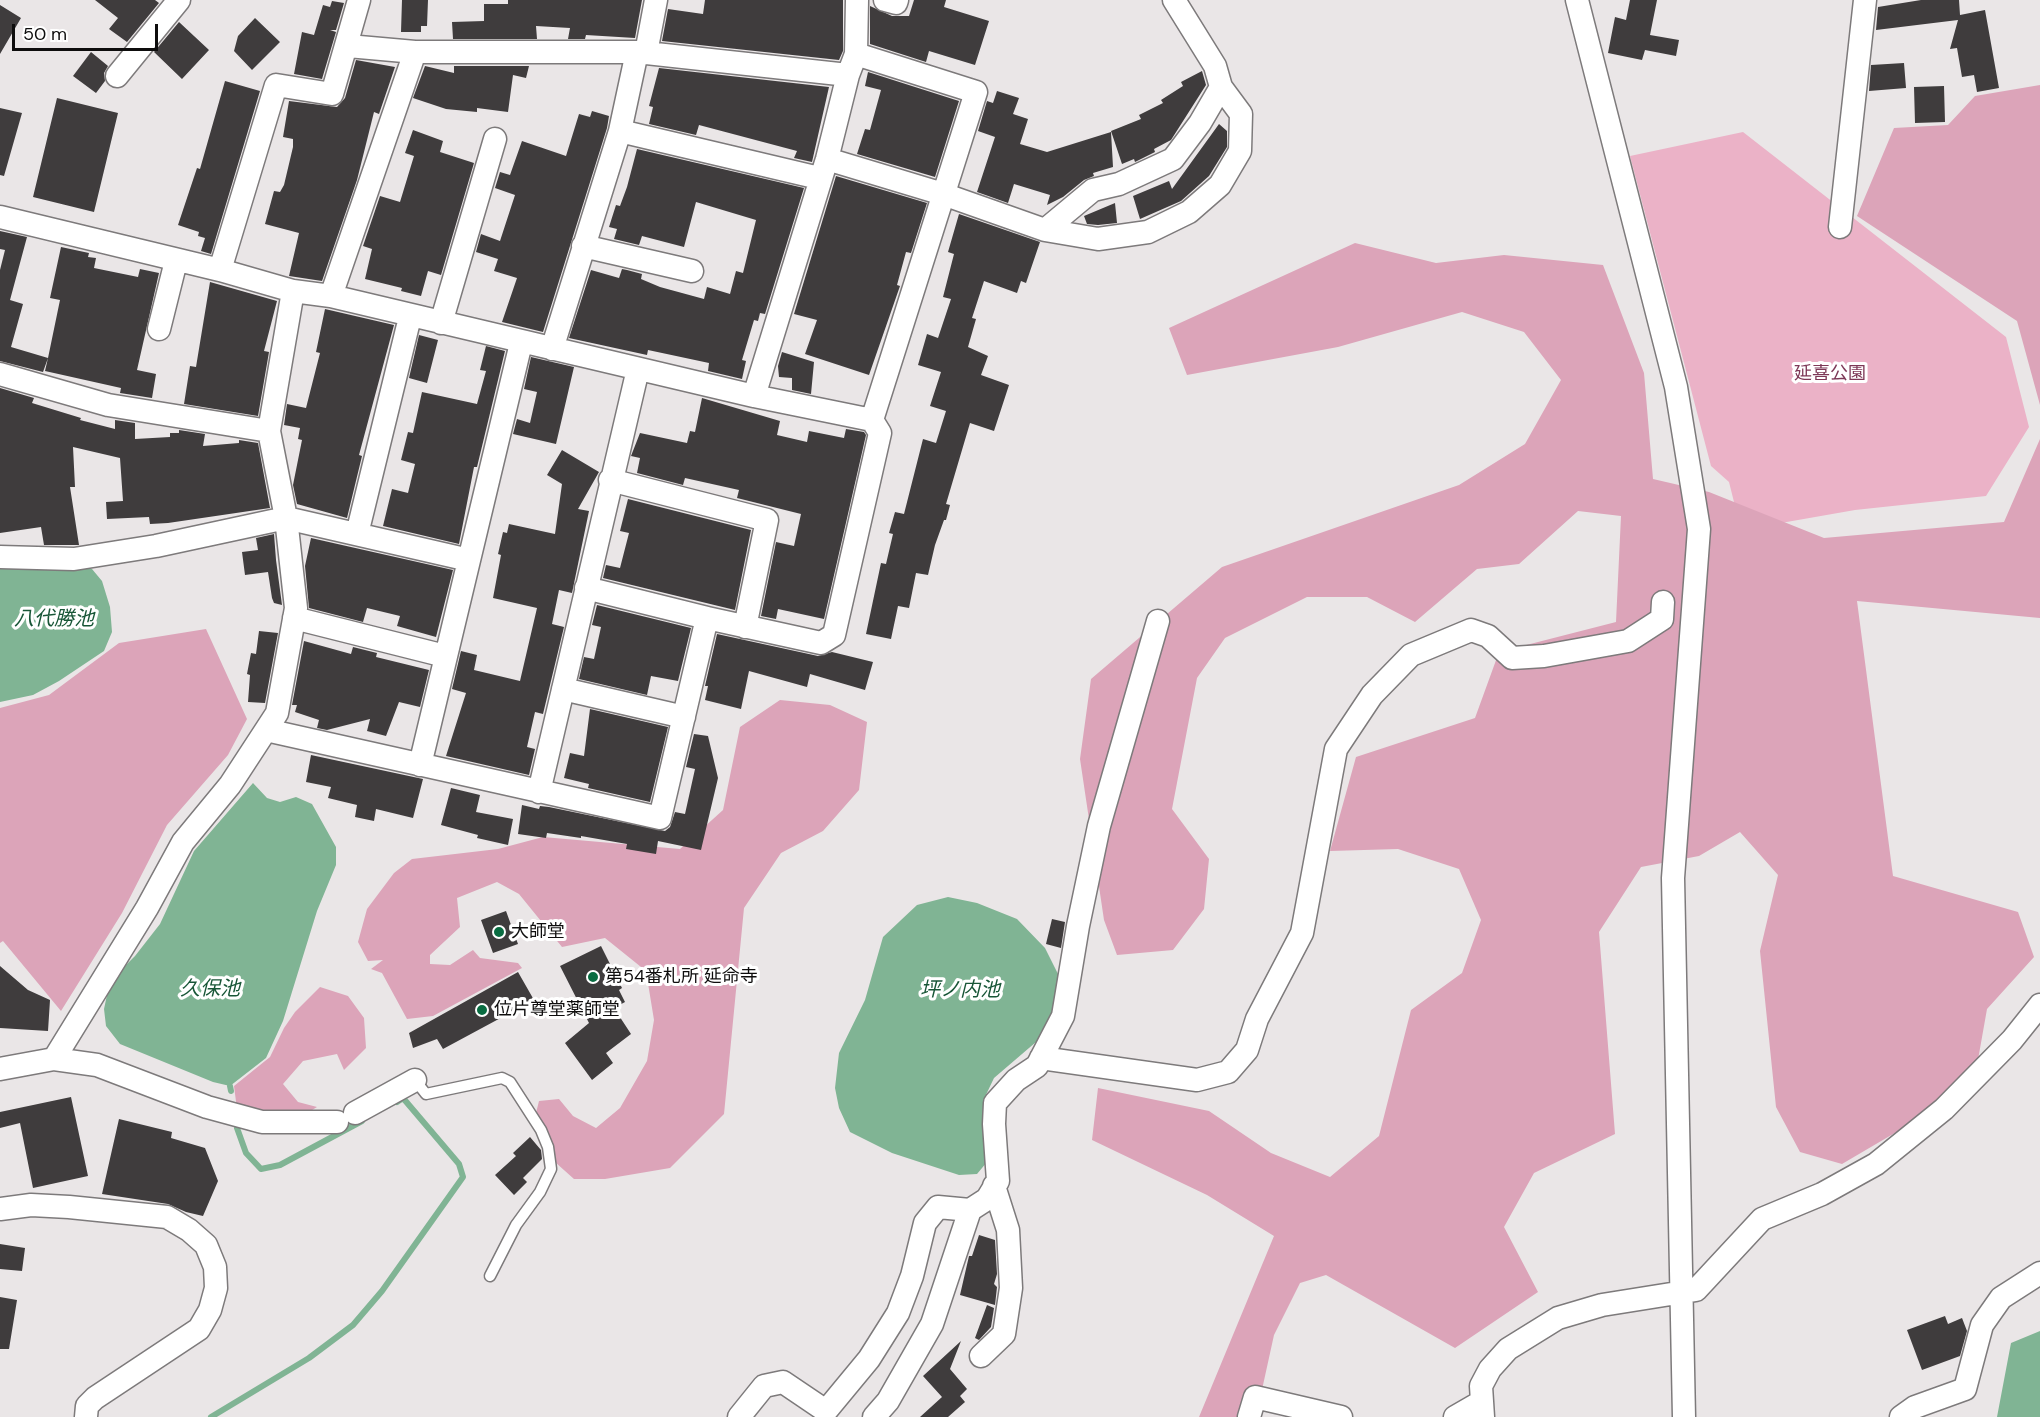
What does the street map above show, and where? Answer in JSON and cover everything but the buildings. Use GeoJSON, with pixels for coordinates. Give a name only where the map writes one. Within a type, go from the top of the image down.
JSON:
{"type":"FeatureCollection","features":[{"type":"Feature","properties":{"kind":"street"},"geometry":{"type":"LineString","coordinates":[[117,76],[179,0]]}},
{"type":"Feature","properties":{"kind":"street"},"geometry":{"type":"LineString","coordinates":[[220,270],[276,85],[332,94],[348,46],[359,0]]}},
{"type":"Feature","properties":{"kind":"street"},"geometry":{"type":"LineString","coordinates":[[552,349],[620,131],[656,0]]}},
{"type":"Feature","properties":{"kind":"street"},"geometry":{"type":"LineString","coordinates":[[754,396],[856,54],[857,0]]}},
{"type":"Feature","properties":{"kind":"street"},"geometry":{"type":"LineString","coordinates":[[885,0],[896,3],[897,0]]}},
{"type":"Feature","properties":{"kind":"street"},"geometry":{"type":"LineString","coordinates":[[620,131],[823,168],[943,194],[1045,230],[1098,239],[1148,232],[1189,212],[1220,185],[1240,151],[1241,114],[1221,87],[1215,66],[1174,0]]}},
{"type":"Feature","properties":{"kind":"street"},"geometry":{"type":"LineString","coordinates":[[1577,0],[1676,387],[1699,529],[1673,878],[1684,1417]]}},
{"type":"Feature","properties":{"kind":"street"},"geometry":{"type":"LineString","coordinates":[[1840,227],[1865,0]]}},
{"type":"Feature","properties":{"kind":"street"},"geometry":{"type":"LineString","coordinates":[[348,46],[415,52],[642,52],[848,75]]}},
{"type":"Feature","properties":{"kind":"street"},"geometry":{"type":"LineString","coordinates":[[331,297],[415,52]]}},
{"type":"Feature","properties":{"kind":"street"},"geometry":{"type":"LineString","coordinates":[[586,588],[706,618],[821,643],[834,635],[879,433],[872,420],[976,92],[856,54]]}},
{"type":"Feature","properties":{"kind":"street"},"geometry":{"type":"LineString","coordinates":[[1045,230],[1094,190],[1119,184],[1173,159],[1200,123],[1221,87]]}},
{"type":"Feature","properties":{"kind":"street"},"geometry":{"type":"LineString","coordinates":[[441,323],[495,139]]}},
{"type":"Feature","properties":{"kind":"street"},"geometry":{"type":"LineString","coordinates":[[0,217],[220,270],[293,291],[331,297],[754,396],[872,420]]}},
{"type":"Feature","properties":{"kind":"street"},"geometry":{"type":"LineString","coordinates":[[583,246],[692,271]]}},
{"type":"Feature","properties":{"kind":"street"},"geometry":{"type":"LineString","coordinates":[[159,329],[176,261]]}},
{"type":"Feature","properties":{"kind":"street"},"geometry":{"type":"LineString","coordinates":[[54,1059],[147,908],[183,842],[230,785],[278,713],[296,608],[286,518],[269,431],[293,291]]}},
{"type":"Feature","properties":{"kind":"street"},"geometry":{"type":"LineString","coordinates":[[357,534],[410,317]]}},
{"type":"Feature","properties":{"kind":"street"},"geometry":{"type":"LineString","coordinates":[[420,765],[521,343]]}},
{"type":"Feature","properties":{"kind":"street"},"geometry":{"type":"LineString","coordinates":[[539,792],[610,480],[638,369]]}},
{"type":"Feature","properties":{"kind":"street"},"geometry":{"type":"LineString","coordinates":[[0,374],[108,405],[269,431]]}},
{"type":"Feature","properties":{"kind":"street"},"geometry":{"type":"LineString","coordinates":[[610,480],[768,520],[745,627]]}},
{"type":"Feature","properties":{"kind":"street"},"geometry":{"type":"LineString","coordinates":[[0,557],[74,559],[156,546],[286,518],[469,560]]}},
{"type":"Feature","properties":{"kind":"street"},"geometry":{"type":"LineString","coordinates":[[1041,1058],[1197,1080],[1228,1072],[1247,1050],[1257,1019],[1302,933],[1336,749],[1372,695],[1412,655],[1471,630],[1488,636],[1512,658],[1544,656],[1628,641],[1662,619],[1663,602]]}},
{"type":"Feature","properties":{"kind":"street"},"geometry":{"type":"LineString","coordinates":[[294,618],[446,657]]}},
{"type":"Feature","properties":{"kind":"street"},"geometry":{"type":"LineString","coordinates":[[266,730],[660,818],[706,618]]}},
{"type":"Feature","properties":{"kind":"street"},"geometry":{"type":"LineString","coordinates":[[738,1417],[764,1386],[783,1382],[826,1411],[869,1359],[898,1313],[912,1276],[925,1223],[939,1207],[969,1210],[987,1199],[998,1181],[994,1124],[996,1103],[1016,1080],[1037,1066],[1063,1016],[1078,926],[1099,826],[1158,621]]}},
{"type":"Feature","properties":{"kind":"street"},"geometry":{"type":"LineString","coordinates":[[563,688],[684,717]]}},
{"type":"Feature","properties":{"kind":"street"},"geometry":{"type":"LineString","coordinates":[[1455,1417],[1482,1410],[1481,1386],[1490,1369],[1508,1349],[1558,1318],[1602,1305],[1696,1290],[1762,1219],[1822,1194],[1876,1164],[1936,1116],[2012,1040],[2040,1005]]}},
{"type":"Feature","properties":{"kind":"street"},"geometry":{"type":"LineString","coordinates":[[0,1069],[54,1059],[97,1065],[207,1107],[262,1122],[346,1118],[415,1080]]}},
{"type":"Feature","properties":{"kind":"street"},"geometry":{"type":"LineString","coordinates":[[981,1356],[1004,1334],[1011,1288],[1008,1230],[994,1186]]}},
{"type":"Feature","properties":{"kind":"street"},"geometry":{"type":"LineString","coordinates":[[0,1209],[31,1205],[167,1217],[189,1230],[206,1245],[215,1267],[216,1288],[210,1310],[199,1329],[95,1398],[87,1406],[86,1417]]}},
{"type":"Feature","properties":{"kind":"street"},"geometry":{"type":"LineString","coordinates":[[874,1417],[888,1401],[932,1324],[969,1210]]}},
{"type":"Feature","properties":{"kind":"street"},"geometry":{"type":"LineString","coordinates":[[1901,1417],[1915,1407],[1965,1389],[1982,1325],[2001,1298],[2040,1273]]}},
{"type":"Feature","properties":{"kind":"street"},"geometry":{"type":"LineString","coordinates":[[1249,1417],[1255,1397],[1341,1417]]}},
{"type":"Feature","properties":{"kind":"lane"},"geometry":{"type":"LineString","coordinates":[[415,1080],[426,1094],[502,1078],[510,1082],[541,1130],[548,1147],[551,1169],[540,1192],[516,1225],[490,1276]]}},
{"type":"Feature","properties":{"kind":"green space","name":"延喜公園"},"geometry":{"type":"Polygon","coordinates":[[[1743,132],[2006,337],[2029,427],[1986,496],[1855,510],[1741,530],[1729,482],[1711,466],[1630,156],[1743,132]]]}},
{"type":"Feature","properties":{"kind":"shaded area"},"geometry":{"type":"Polygon","coordinates":[[[2040,85],[2040,405],[2017,321],[1857,216],[1894,128],[1948,125],[1975,96],[2040,85]]]}},
{"type":"Feature","properties":{"kind":"shaded area"},"geometry":{"type":"Polygon","coordinates":[[[1355,243],[1436,263],[1504,255],[1603,265],[1644,373],[1653,479],[1709,492],[1824,538],[2004,522],[2040,439],[2040,618],[1857,601],[1893,876],[2018,912],[2034,957],[1987,1009],[1976,1071],[1922,1117],[1842,1164],[1800,1152],[1776,1107],[1760,951],[1778,875],[1740,832],[1699,856],[1641,867],[1599,932],[1615,1134],[1534,1173],[1504,1227],[1538,1292],[1455,1348],[1326,1275],[1300,1283],[1274,1335],[1256,1417],[1199,1417],[1274,1236],[1207,1195],[1092,1140],[1098,1088],[1209,1111],[1271,1153],[1330,1177],[1379,1136],[1411,1010],[1462,973],[1481,920],[1459,869],[1398,849],[1330,851],[1356,757],[1475,718],[1499,652],[1616,622],[1621,516],[1578,511],[1519,564],[1477,569],[1415,622],[1367,597],[1307,597],[1225,638],[1197,678],[1172,809],[1209,859],[1204,909],[1173,950],[1117,955],[1104,920],[1080,759],[1091,679],[1222,567],[1459,485],[1525,444],[1561,380],[1524,332],[1462,312],[1338,347],[1187,375],[1169,328],[1355,243]]]}},
{"type":"Feature","properties":{"kind":"shaded area"},"geometry":{"type":"Polygon","coordinates":[[[206,629],[247,719],[228,755],[167,825],[122,913],[61,1011],[3,941],[0,943],[0,708],[49,695],[119,643],[206,629]]]}},
{"type":"Feature","properties":{"kind":"shaded area"},"geometry":{"type":"Polygon","coordinates":[[[780,700],[830,705],[867,722],[859,790],[823,831],[781,853],[744,908],[724,1114],[670,1168],[605,1179],[574,1179],[546,1154],[533,1125],[539,1101],[559,1099],[573,1116],[596,1128],[620,1108],[647,1061],[654,1020],[646,971],[605,938],[562,947],[519,894],[497,882],[457,898],[460,927],[430,955],[430,964],[450,965],[473,950],[480,958],[518,963],[522,968],[433,1016],[407,1019],[382,973],[371,969],[383,960],[368,961],[358,942],[367,909],[394,873],[412,859],[498,849],[543,837],[680,849],[723,810],[740,727],[780,700]]]}},
{"type":"Feature","properties":{"kind":"shaded area"},"geometry":{"type":"Polygon","coordinates":[[[320,987],[348,996],[364,1018],[366,1048],[344,1070],[337,1054],[303,1061],[283,1084],[298,1102],[317,1107],[286,1126],[254,1132],[238,1117],[234,1086],[270,1057],[284,1028],[295,1012],[320,987]]]}},
{"type":"Feature","properties":{"kind":"water","name":"八代勝池"},"geometry":{"type":"Polygon","coordinates":[[[0,566],[73,566],[92,569],[102,581],[110,607],[112,632],[104,651],[59,681],[33,695],[0,702],[0,566]]]}},
{"type":"Feature","properties":{"kind":"water","name":"久保池"},"geometry":{"type":"Polygon","coordinates":[[[253,783],[267,798],[280,802],[296,797],[312,804],[336,847],[336,865],[317,911],[283,1021],[266,1058],[230,1086],[213,1082],[120,1044],[106,1026],[104,1009],[110,981],[135,956],[160,924],[194,851],[253,783]]]}},
{"type":"Feature","properties":{"kind":"water","name":"坪ノ内池"},"geometry":{"type":"Polygon","coordinates":[[[948,897],[977,903],[1017,919],[1045,948],[1060,978],[1054,1015],[1043,1036],[994,1078],[984,1099],[987,1162],[977,1174],[959,1175],[892,1153],[850,1132],[839,1108],[835,1088],[839,1053],[865,1000],[883,937],[917,905],[948,897]]]}},
{"type":"Feature","properties":{"kind":"water"},"geometry":{"type":"Polygon","coordinates":[[[2040,1331],[2040,1417],[1997,1417],[2011,1343],[2040,1331]]]}},
{"type":"Feature","properties":{"kind":"waterway"},"geometry":{"type":"LineString","coordinates":[[230,1086],[231,1091]]}},
{"type":"Feature","properties":{"kind":"waterway"},"geometry":{"type":"LineString","coordinates":[[211,1417],[309,1358],[353,1325],[382,1291],[463,1177],[459,1164],[403,1098],[397,1102]]}},
{"type":"Feature","properties":{"kind":"waterway"},"geometry":{"type":"LineString","coordinates":[[237,1128],[246,1153],[261,1169],[280,1165],[362,1121]]}},
{"type":"Feature","properties":{"kind":"place","name":"大師堂"},"geometry":{"type":"Point","coordinates":[499,932]}},
{"type":"Feature","properties":{"kind":"place","name":"第54番札所 延命寺"},"geometry":{"type":"Point","coordinates":[593,977]}},
{"type":"Feature","properties":{"kind":"place","name":"位片尊堂薬師堂"},"geometry":{"type":"Point","coordinates":[482,1010]}}]}
